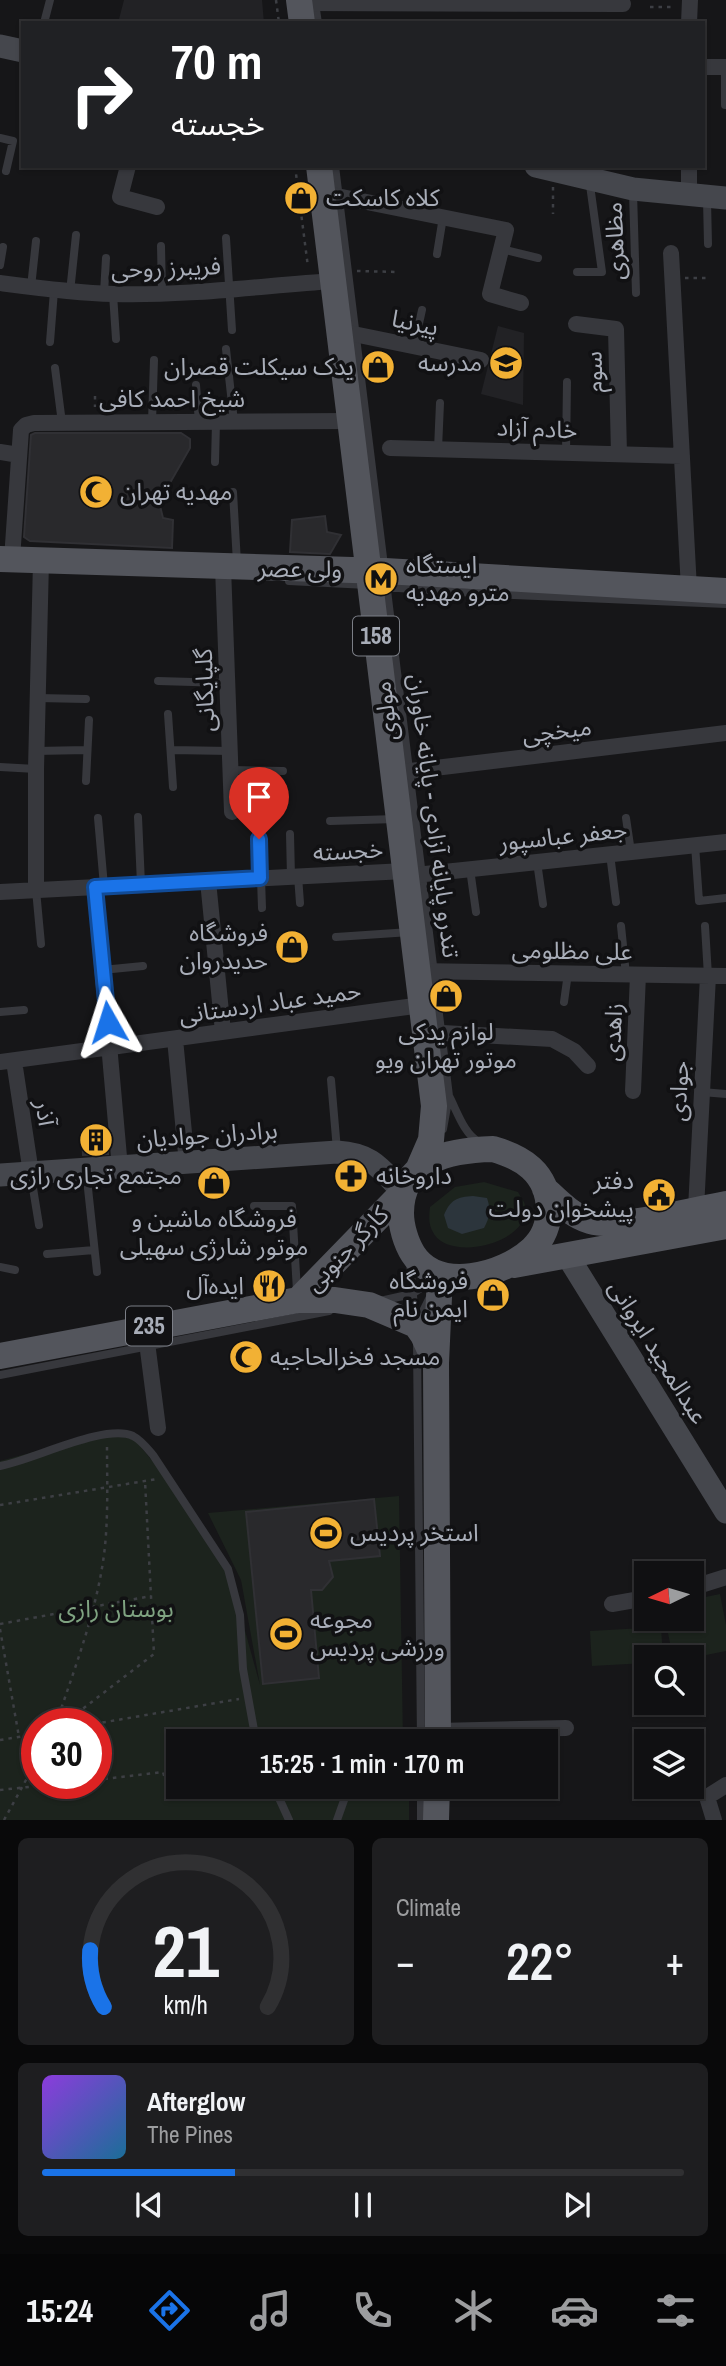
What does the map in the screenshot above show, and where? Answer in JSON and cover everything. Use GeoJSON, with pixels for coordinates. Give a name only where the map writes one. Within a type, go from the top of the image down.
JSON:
{"type":"FeatureCollection","features":[{"type":"Feature","properties":{"kind":"main road","name":"مولوی"},"geometry":{"type":"LineString","coordinates":[[320,168],[331,195],[330,278],[348,332],[350,421],[378,579],[401,772],[399,819],[411,873],[413,932],[426,971],[422,1005],[433,1033],[433,1127],[418,1170]]}},
{"type":"Feature","properties":{"kind":"main road","name":"ولی عصر"},"geometry":{"type":"LineString","coordinates":[[23,566],[726,591]]}},
{"type":"Feature","properties":{"kind":"main road"},"geometry":{"type":"LineString","coordinates":[[726,1204],[625,1222],[591,1221],[561,1204],[545,1189],[533,1169],[524,1162],[493,1149],[456,1151],[434,1158],[408,1182],[403,1192],[401,1218],[408,1243],[419,1262],[440,1275],[471,1276],[567,1255],[726,1226]]}},
{"type":"Feature","properties":{"kind":"main road"},"geometry":{"type":"LineString","coordinates":[[501,1268],[532,1249],[540,1240],[550,1210],[545,1189]]}},
{"type":"Feature","properties":{"kind":"main road","name":"کارگر جنوبی"},"geometry":{"type":"LineString","coordinates":[[0,1356],[298,1300],[403,1192]]}},
{"type":"Feature","properties":{"kind":"main road"},"geometry":{"type":"LineString","coordinates":[[433,1729],[436,1363],[440,1275]]}},
{"type":"Feature","properties":{"kind":"main road"},"geometry":{"type":"LineString","coordinates":[[298,1300],[335,1300],[369,1305],[416,1325],[436,1363]]}},
{"type":"Feature","properties":{"kind":"main road"},"geometry":{"type":"LineString","coordinates":[[436,1820],[437,1799]]}},
{"type":"Feature","properties":{"kind":"street"},"geometry":{"type":"LineString","coordinates":[[301,5],[419,1],[622,4]]}},
{"type":"Feature","properties":{"kind":"street"},"geometry":{"type":"LineString","coordinates":[[0,46],[21,51]]}},
{"type":"Feature","properties":{"kind":"street"},"geometry":{"type":"LineString","coordinates":[[705,67],[725,67]]}},
{"type":"Feature","properties":{"kind":"street"},"geometry":{"type":"LineString","coordinates":[[127,168],[120,197],[157,207]]}},
{"type":"Feature","properties":{"kind":"street"},"geometry":{"type":"LineString","coordinates":[[544,168],[589,172],[633,189],[707,197]]}},
{"type":"Feature","properties":{"kind":"street"},"geometry":{"type":"LineString","coordinates":[[690,168],[707,197]]}},
{"type":"Feature","properties":{"kind":"street"},"geometry":{"type":"LineString","coordinates":[[331,195],[506,230],[490,294],[521,303]]}},
{"type":"Feature","properties":{"kind":"street"},"geometry":{"type":"LineString","coordinates":[[671,253],[689,589]]}},
{"type":"Feature","properties":{"kind":"street","name":"فریبرز روحی"},"geometry":{"type":"LineString","coordinates":[[0,283],[108,294],[228,289],[330,278]]}},
{"type":"Feature","properties":{"kind":"street","name":"سوم"},"geometry":{"type":"LineString","coordinates":[[576,324],[615,329],[619,454]]}},
{"type":"Feature","properties":{"kind":"street","name":"پیرنیا"},"geometry":{"type":"LineString","coordinates":[[348,332],[481,360]]}},
{"type":"Feature","properties":{"kind":"street","name":"شیخ احمد کافی"},"geometry":{"type":"LineString","coordinates":[[19,454],[23,427],[34,423],[350,421]]}},
{"type":"Feature","properties":{"kind":"street","name":"خادم آزاد"},"geometry":{"type":"LineString","coordinates":[[390,448],[682,456]]}},
{"type":"Feature","properties":{"kind":"street"},"geometry":{"type":"LineString","coordinates":[[0,452],[19,454],[23,566],[37,698],[36,890]]}},
{"type":"Feature","properties":{"kind":"street","name":"گلپایگانی"},"geometry":{"type":"LineString","coordinates":[[226,574],[232,812]]}},
{"type":"Feature","properties":{"kind":"street","name":"میخچی"},"geometry":{"type":"LineString","coordinates":[[401,772],[726,733]]}},
{"type":"Feature","properties":{"kind":"street","name":"جعفر عباسپور"},"geometry":{"type":"LineString","coordinates":[[411,873],[726,842]]}},
{"type":"Feature","properties":{"kind":"street","name":"خجسته"},"geometry":{"type":"LineString","coordinates":[[0,892],[294,876],[411,873]]}},
{"type":"Feature","properties":{"kind":"street"},"geometry":{"type":"LineString","coordinates":[[208,881],[223,1032]]}},
{"type":"Feature","properties":{"kind":"street"},"geometry":{"type":"LineString","coordinates":[[99,886],[102,970],[120,1168]]}},
{"type":"Feature","properties":{"kind":"street","name":"علی مظلومی"},"geometry":{"type":"LineString","coordinates":[[426,971],[726,976]]}},
{"type":"Feature","properties":{"kind":"street","name":"زاهدی"},"geometry":{"type":"LineString","coordinates":[[632,975],[633,1091]]}},
{"type":"Feature","properties":{"kind":"street","name":"جوادی"},"geometry":{"type":"LineString","coordinates":[[696,1209],[708,976]]}},
{"type":"Feature","properties":{"kind":"street","name":"حمید عباد اردستانی"},"geometry":{"type":"LineString","coordinates":[[7,1061],[422,1005]]}},
{"type":"Feature","properties":{"kind":"street"},"geometry":{"type":"LineString","coordinates":[[433,1033],[514,1030],[552,1039],[574,1051],[588,1066]]}},
{"type":"Feature","properties":{"kind":"street"},"geometry":{"type":"LineString","coordinates":[[175,1039],[187,1164]]}},
{"type":"Feature","properties":{"kind":"street","name":"آذر"},"geometry":{"type":"LineString","coordinates":[[7,1061],[31,1173]]}},
{"type":"Feature","properties":{"kind":"street","name":"برادران جوادیان"},"geometry":{"type":"LineString","coordinates":[[0,1175],[337,1152],[364,1156],[374,1162],[403,1192]]}},
{"type":"Feature","properties":{"kind":"street","name":"عبدالمجید ایروانی"},"geometry":{"type":"LineString","coordinates":[[567,1255],[726,1512]]}},
{"type":"Feature","properties":{"kind":"street"},"geometry":{"type":"LineString","coordinates":[[145,1327],[158,1428]]}},
{"type":"Feature","properties":{"kind":"street"},"geometry":{"type":"LineString","coordinates":[[704,1584],[726,1577]]}},
{"type":"Feature","properties":{"kind":"street"},"geometry":{"type":"LineString","coordinates":[[612,1604],[634,1600]]}},
{"type":"Feature","properties":{"kind":"street"},"geometry":{"type":"LineString","coordinates":[[553,1729],[566,1728]]}},
{"type":"Feature","properties":{"kind":"street"},"geometry":{"type":"LineString","coordinates":[[714,1820],[707,1797],[726,1785]]}},
{"type":"Feature","properties":{"kind":"lane"},"geometry":{"type":"LineString","coordinates":[[45,21],[50,0]]}},
{"type":"Feature","properties":{"kind":"lane"},"geometry":{"type":"LineString","coordinates":[[301,5],[316,21]]}},
{"type":"Feature","properties":{"kind":"lane"},"geometry":{"type":"LineString","coordinates":[[725,67],[725,105]]}},
{"type":"Feature","properties":{"kind":"lane"},"geometry":{"type":"LineString","coordinates":[[0,138],[13,141],[6,171]]}},
{"type":"Feature","properties":{"kind":"lane"},"geometry":{"type":"LineString","coordinates":[[331,195],[335,168]]}},
{"type":"Feature","properties":{"kind":"lane"},"geometry":{"type":"LineString","coordinates":[[577,272],[602,272],[589,172]]}},
{"type":"Feature","properties":{"kind":"lane","name":"مظاهری"},"geometry":{"type":"LineString","coordinates":[[633,189],[636,293]]}},
{"type":"Feature","properties":{"kind":"lane"},"geometry":{"type":"LineString","coordinates":[[707,197],[708,244]]}},
{"type":"Feature","properties":{"kind":"lane"},"geometry":{"type":"LineString","coordinates":[[437,254],[443,217]]}},
{"type":"Feature","properties":{"kind":"lane"},"geometry":{"type":"LineString","coordinates":[[50,342],[76,235]]}},
{"type":"Feature","properties":{"kind":"lane"},"geometry":{"type":"LineString","coordinates":[[226,238],[232,330]]}},
{"type":"Feature","properties":{"kind":"lane"},"geometry":{"type":"LineString","coordinates":[[31,288],[36,241]]}},
{"type":"Feature","properties":{"kind":"lane"},"geometry":{"type":"LineString","coordinates":[[161,246],[162,293]]}},
{"type":"Feature","properties":{"kind":"lane"},"geometry":{"type":"LineString","coordinates":[[0,265],[3,247]]}},
{"type":"Feature","properties":{"kind":"lane"},"geometry":{"type":"LineString","coordinates":[[501,249],[538,258]]}},
{"type":"Feature","properties":{"kind":"lane"},"geometry":{"type":"LineString","coordinates":[[106,258],[108,294],[116,339]]}},
{"type":"Feature","properties":{"kind":"lane"},"geometry":{"type":"LineString","coordinates":[[414,346],[422,310]]}},
{"type":"Feature","properties":{"kind":"lane"},"geometry":{"type":"LineString","coordinates":[[348,332],[378,579]]}},
{"type":"Feature","properties":{"kind":"lane"},"geometry":{"type":"LineString","coordinates":[[226,349],[234,422]]}},
{"type":"Feature","properties":{"kind":"lane"},"geometry":{"type":"LineString","coordinates":[[152,422],[154,359]]}},
{"type":"Feature","properties":{"kind":"lane"},"geometry":{"type":"LineString","coordinates":[[55,368],[62,423]]}},
{"type":"Feature","properties":{"kind":"lane"},"geometry":{"type":"LineString","coordinates":[[566,453],[567,382]]}},
{"type":"Feature","properties":{"kind":"lane"},"geometry":{"type":"LineString","coordinates":[[196,385],[215,462]]}},
{"type":"Feature","properties":{"kind":"lane"},"geometry":{"type":"LineString","coordinates":[[438,449],[440,403]]}},
{"type":"Feature","properties":{"kind":"lane"},"geometry":{"type":"LineString","coordinates":[[226,574],[233,492]]}},
{"type":"Feature","properties":{"kind":"lane"},"geometry":{"type":"LineString","coordinates":[[275,580],[378,579],[490,594],[726,604]]}},
{"type":"Feature","properties":{"kind":"lane"},"geometry":{"type":"LineString","coordinates":[[158,681],[228,683]]}},
{"type":"Feature","properties":{"kind":"lane"},"geometry":{"type":"LineString","coordinates":[[37,698],[86,699]]}},
{"type":"Feature","properties":{"kind":"lane"},"geometry":{"type":"LineString","coordinates":[[168,714],[173,787]]}},
{"type":"Feature","properties":{"kind":"lane"},"geometry":{"type":"LineString","coordinates":[[86,781],[89,720]]}},
{"type":"Feature","properties":{"kind":"lane"},"geometry":{"type":"LineString","coordinates":[[36,751],[87,750]]}},
{"type":"Feature","properties":{"kind":"lane"},"geometry":{"type":"LineString","coordinates":[[171,750],[230,751]]}},
{"type":"Feature","properties":{"kind":"lane"},"geometry":{"type":"LineString","coordinates":[[0,767],[36,769]]}},
{"type":"Feature","properties":{"kind":"lane"},"geometry":{"type":"LineString","coordinates":[[231,770],[284,771]]}},
{"type":"Feature","properties":{"kind":"lane","name":"تندرو پایانه آزادی - پایانه خاوران"},"geometry":{"type":"LineString","coordinates":[[401,772],[411,873],[433,1033],[449,1096]]}},
{"type":"Feature","properties":{"kind":"lane"},"geometry":{"type":"LineString","coordinates":[[138,817],[141,884]]}},
{"type":"Feature","properties":{"kind":"lane"},"geometry":{"type":"LineString","coordinates":[[98,818],[99,886]]}},
{"type":"Feature","properties":{"kind":"lane"},"geometry":{"type":"LineString","coordinates":[[625,818],[631,852]]}},
{"type":"Feature","properties":{"kind":"lane"},"geometry":{"type":"LineString","coordinates":[[259,819],[262,908]]}},
{"type":"Feature","properties":{"kind":"lane"},"geometry":{"type":"LineString","coordinates":[[330,821],[399,819]]}},
{"type":"Feature","properties":{"kind":"lane"},"geometry":{"type":"LineString","coordinates":[[290,834],[294,876],[300,902]]}},
{"type":"Feature","properties":{"kind":"lane"},"geometry":{"type":"LineString","coordinates":[[695,845],[699,901],[726,898]]}},
{"type":"Feature","properties":{"kind":"lane"},"geometry":{"type":"LineString","coordinates":[[610,854],[616,902]]}},
{"type":"Feature","properties":{"kind":"lane"},"geometry":{"type":"LineString","coordinates":[[537,862],[542,904]]}},
{"type":"Feature","properties":{"kind":"lane"},"geometry":{"type":"LineString","coordinates":[[470,869],[476,912]]}},
{"type":"Feature","properties":{"kind":"lane"},"geometry":{"type":"LineString","coordinates":[[36,890],[41,944]]}},
{"type":"Feature","properties":{"kind":"lane"},"geometry":{"type":"LineString","coordinates":[[621,926],[632,975]]}},
{"type":"Feature","properties":{"kind":"lane"},"geometry":{"type":"LineString","coordinates":[[705,926],[708,976]]}},
{"type":"Feature","properties":{"kind":"lane"},"geometry":{"type":"LineString","coordinates":[[336,937],[413,932]]}},
{"type":"Feature","properties":{"kind":"lane"},"geometry":{"type":"LineString","coordinates":[[102,970],[143,966]]}},
{"type":"Feature","properties":{"kind":"lane"},"geometry":{"type":"LineString","coordinates":[[564,1002],[568,974]]}},
{"type":"Feature","properties":{"kind":"lane"},"geometry":{"type":"LineString","coordinates":[[0,1012],[24,1010]]}},
{"type":"Feature","properties":{"kind":"lane"},"geometry":{"type":"LineString","coordinates":[[331,1080],[337,1152]]}},
{"type":"Feature","properties":{"kind":"lane"},"geometry":{"type":"LineString","coordinates":[[702,1092],[726,1094]]}},
{"type":"Feature","properties":{"kind":"lane"},"geometry":{"type":"LineString","coordinates":[[449,1096],[472,1139],[493,1149]]}},
{"type":"Feature","properties":{"kind":"lane"},"geometry":{"type":"LineString","coordinates":[[418,1170],[440,1139],[447,1116],[449,1096]]}},
{"type":"Feature","properties":{"kind":"lane"},"geometry":{"type":"LineString","coordinates":[[86,1170],[97,1272]]}},
{"type":"Feature","properties":{"kind":"lane"},"geometry":{"type":"LineString","coordinates":[[31,1173],[39,1225]]}},
{"type":"Feature","properties":{"kind":"lane"},"geometry":{"type":"LineString","coordinates":[[254,1206],[292,1206],[298,1300]]}},
{"type":"Feature","properties":{"kind":"lane"},"geometry":{"type":"LineString","coordinates":[[408,1243],[416,1325],[433,1729]]}},
{"type":"Feature","properties":{"kind":"lane"},"geometry":{"type":"LineString","coordinates":[[47,1254],[94,1250]]}},
{"type":"Feature","properties":{"kind":"lane"},"geometry":{"type":"LineString","coordinates":[[0,1267],[15,1270]]}},
{"type":"Feature","properties":{"kind":"lane"},"geometry":{"type":"LineString","coordinates":[[0,1375],[412,1294],[440,1275]]}},
{"type":"Feature","properties":{"kind":"lane"},"geometry":{"type":"LineString","coordinates":[[416,1325],[440,1275]]}},
{"type":"Feature","properties":{"kind":"lane"},"geometry":{"type":"LineString","coordinates":[[0,1466],[29,1459],[89,1437],[131,1435],[142,1442],[228,1569],[240,1615],[247,1698],[253,1729]]}},
{"type":"Feature","properties":{"kind":"lane"},"geometry":{"type":"LineString","coordinates":[[280,1799],[289,1820]]}},
{"type":"Feature","properties":{"kind":"lane"},"geometry":{"type":"LineString","coordinates":[[337,1820],[344,1799]]}},
{"type":"Feature","properties":{"kind":"lane"},"geometry":{"type":"LineString","coordinates":[[421,1799],[421,1820]]}},
{"type":"Feature","properties":{"kind":"path"},"geometry":{"type":"LineString","coordinates":[[281,21],[301,5]]}},
{"type":"Feature","properties":{"kind":"path"},"geometry":{"type":"LineString","coordinates":[[650,7],[689,10]]}},
{"type":"Feature","properties":{"kind":"path"},"geometry":{"type":"LineString","coordinates":[[296,168],[330,278],[400,272]]}},
{"type":"Feature","properties":{"kind":"path"},"geometry":{"type":"LineString","coordinates":[[544,168],[553,214]]}},
{"type":"Feature","properties":{"kind":"path"},"geometry":{"type":"LineString","coordinates":[[672,278],[710,278]]}},
{"type":"Feature","properties":{"kind":"path"},"geometry":{"type":"LineString","coordinates":[[61,1708],[94,1607],[103,1567],[107,1435]]}},
{"type":"Feature","properties":{"kind":"path"},"geometry":{"type":"LineString","coordinates":[[0,1505],[168,1477]]}},
{"type":"Feature","properties":{"kind":"path"},"geometry":{"type":"LineString","coordinates":[[84,1708],[154,1654],[145,1481]]}},
{"type":"Feature","properties":{"kind":"path"},"geometry":{"type":"LineString","coordinates":[[0,1740],[19,1737],[0,1626],[151,1596]]}},
{"type":"Feature","properties":{"kind":"path"},"geometry":{"type":"LineString","coordinates":[[112,1721],[247,1698]]}},
{"type":"Feature","properties":{"kind":"path"},"geometry":{"type":"LineString","coordinates":[[112,1778],[163,1772],[166,1785]]}},
{"type":"Feature","properties":{"kind":"path"},"geometry":{"type":"LineString","coordinates":[[0,1790],[20,1788]]}},
{"type":"Feature","properties":{"kind":"path"},"geometry":{"type":"LineString","coordinates":[[4,1820],[20,1788]]}},
{"type":"Feature","properties":{"kind":"shaded area"},"geometry":{"type":"Polygon","coordinates":[[[124,0],[262,0],[264,21],[119,21],[124,0]]]}},
{"type":"Feature","properties":{"kind":"shaded area","name":"مدرسه"},"geometry":{"type":"Polygon","coordinates":[[[498,326],[524,333],[523,405],[481,394],[498,326]]]}},
{"type":"Feature","properties":{"kind":"shaded area"},"geometry":{"type":"Polygon","coordinates":[[[458,1198],[487,1198],[489,1213],[484,1228],[462,1234],[448,1228],[444,1215],[449,1206],[458,1198]]]}},
{"type":"Feature","properties":{"kind":"green space"},"geometry":{"type":"Polygon","coordinates":[[[484,1182],[518,1192],[525,1204],[524,1219],[516,1230],[503,1239],[488,1244],[456,1247],[443,1242],[431,1227],[430,1207],[455,1187],[484,1182]]]}},
{"type":"Feature","properties":{"kind":"green space","name":"بوستان رازی"},"geometry":{"type":"Polygon","coordinates":[[[131,1435],[177,1491],[228,1569],[260,1685],[241,1580],[208,1513],[399,1496],[403,1729],[166,1729],[166,1799],[409,1799],[409,1820],[0,1820],[0,1461],[89,1437],[131,1435]]]}},
{"type":"Feature","properties":{"kind":"green space"},"geometry":{"type":"Polygon","coordinates":[[[720,1594],[726,1625],[726,1651],[704,1655],[704,1645],[670,1645],[668,1631],[704,1631],[704,1597],[720,1594]]]}},
{"type":"Feature","properties":{"kind":"green space"},"geometry":{"type":"Polygon","coordinates":[[[634,1629],[634,1631],[661,1631],[662,1645],[634,1645],[634,1664],[592,1666],[590,1631],[634,1629]]]}},
{"type":"Feature","properties":{"kind":"building","name":"مهدیه تهران"},"geometry":{"type":"Polygon","coordinates":[[[181,433],[190,439],[190,448],[159,502],[163,518],[173,520],[172,548],[30,541],[24,537],[31,435],[181,433]]]}},
{"type":"Feature","properties":{"kind":"building"},"geometry":{"type":"Polygon","coordinates":[[[325,516],[327,532],[341,535],[330,554],[290,552],[292,520],[325,516]]]}},
{"type":"Feature","properties":{"kind":"building","name":"مجتمع تجاری رازی"},"geometry":{"type":"Polygon","coordinates":[[[98,1129],[98,1136],[107,1135],[108,1154],[83,1155],[82,1131],[98,1129]]]}},
{"type":"Feature","properties":{"kind":"building"},"geometry":{"type":"Polygon","coordinates":[[[374,1499],[380,1556],[329,1561],[333,1577],[322,1590],[311,1590],[319,1678],[263,1684],[246,1512],[374,1499]]]}},
{"type":"Feature","properties":{"kind":"place","name":"کلاه کاسکت"},"geometry":{"type":"Point","coordinates":[301,198]}},
{"type":"Feature","properties":{"kind":"place","name":"مدرسه"},"geometry":{"type":"Point","coordinates":[506,363]}},
{"type":"Feature","properties":{"kind":"place","name":"یدک سیکلت قصران"},"geometry":{"type":"Point","coordinates":[378,367]}},
{"type":"Feature","properties":{"kind":"place","name":"مهدیه تهران"},"geometry":{"type":"Point","coordinates":[96,492]}},
{"type":"Feature","properties":{"kind":"place","name":"ایستگاه مترو مهدیه"},"geometry":{"type":"Point","coordinates":[381,579]}},
{"type":"Feature","properties":{"kind":"place","name":"فروشگاه حدیدروان"},"geometry":{"type":"Point","coordinates":[292,947]}},
{"type":"Feature","properties":{"kind":"place","name":"لوازم یدکی موتور تهران ویو"},"geometry":{"type":"Point","coordinates":[446,996]}},
{"type":"Feature","properties":{"kind":"place","name":"مجتمع تجاری رازی"},"geometry":{"type":"Point","coordinates":[96,1140]}},
{"type":"Feature","properties":{"kind":"place","name":"داروخانه"},"geometry":{"type":"Point","coordinates":[351,1176]}},
{"type":"Feature","properties":{"kind":"place","name":"فروشگاه ماشين و موتور شارژی سهيلی"},"geometry":{"type":"Point","coordinates":[214,1183]}},
{"type":"Feature","properties":{"kind":"place","name":"دفتر پیشخوان دولت"},"geometry":{"type":"Point","coordinates":[659,1195]}},
{"type":"Feature","properties":{"kind":"place","name":"ایده‌آل"},"geometry":{"type":"Point","coordinates":[269,1286]}},
{"type":"Feature","properties":{"kind":"place","name":"فروشگاه ایمن نام"},"geometry":{"type":"Point","coordinates":[493,1295]}},
{"type":"Feature","properties":{"kind":"place","name":"مسجد فخرالحاجیه"},"geometry":{"type":"Point","coordinates":[246,1357]}},
{"type":"Feature","properties":{"kind":"place","name":"استخر پردیس"},"geometry":{"type":"Point","coordinates":[326,1533]}},
{"type":"Feature","properties":{"kind":"place","name":"مجوعه ورزشی پردیس"},"geometry":{"type":"Point","coordinates":[286,1634]}},
{"type":"Feature","properties":{"kind":"route"},"geometry":{"type":"LineString","coordinates":[[108,1022],[95,887],[260,878],[259,839]]}}]}
